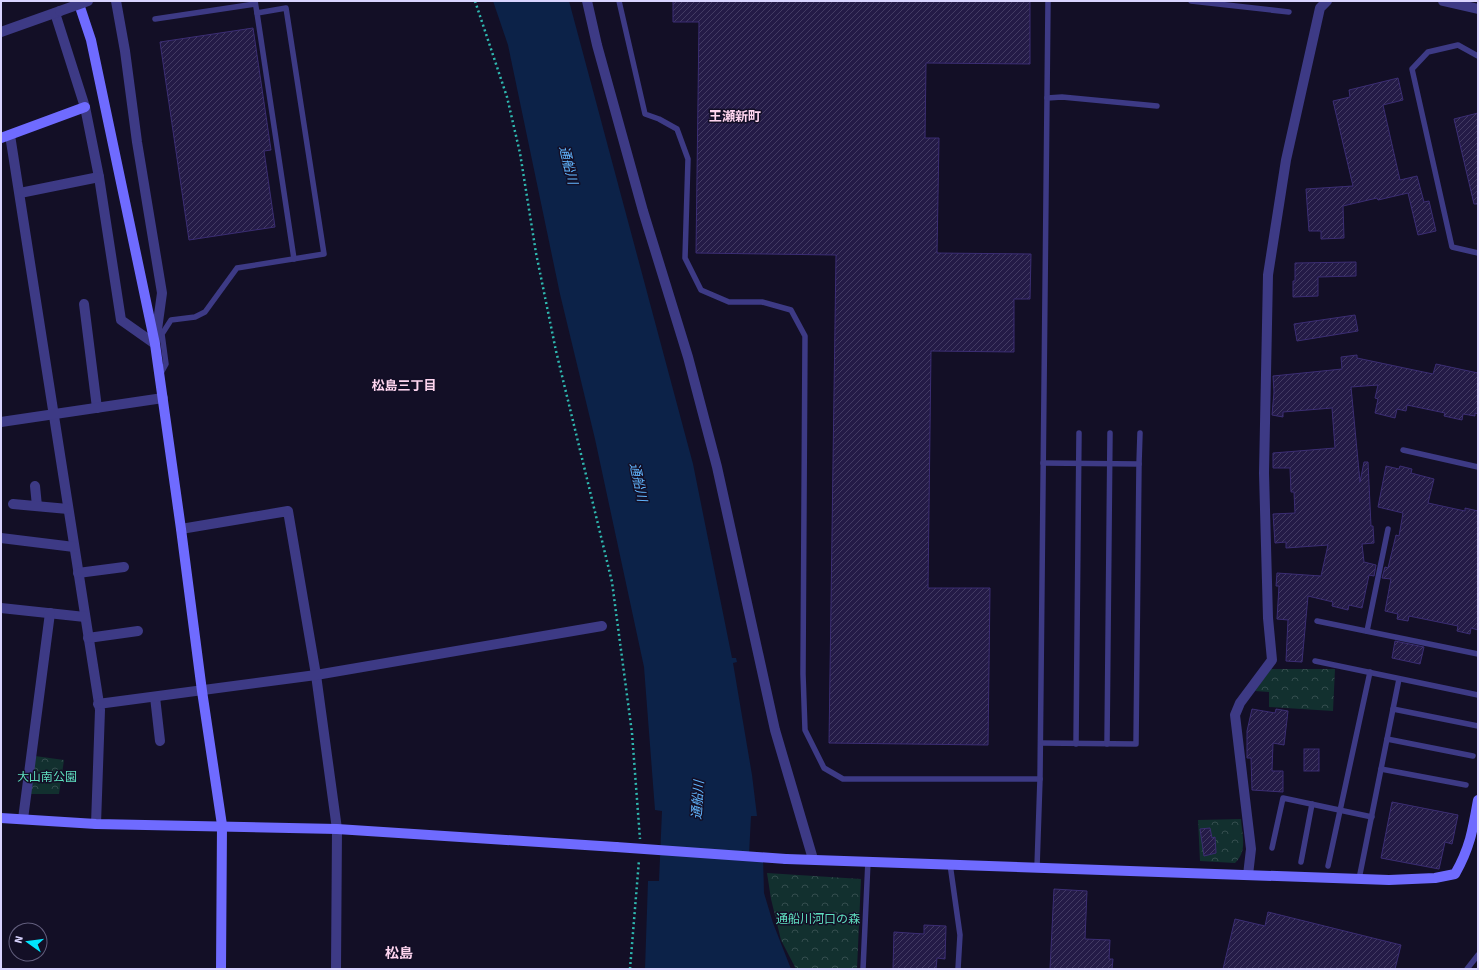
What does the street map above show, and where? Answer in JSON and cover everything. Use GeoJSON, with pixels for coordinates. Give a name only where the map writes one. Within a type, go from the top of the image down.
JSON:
{"type":"FeatureCollection","features":[{"type":"Feature","properties":{"kind":"street"},"geometry":{"type":"LineString","coordinates":[[78,1],[91,40],[155,344],[160,375],[182,529],[202,691],[222,825],[221,969]]}},
{"type":"Feature","properties":{"kind":"street"},"geometry":{"type":"LineString","coordinates":[[1,32],[88,1]]}},
{"type":"Feature","properties":{"kind":"street"},"geometry":{"type":"LineString","coordinates":[[116,1],[125,51],[136,142],[162,293],[155,344]]}},
{"type":"Feature","properties":{"kind":"street"},"geometry":{"type":"LineString","coordinates":[[587,1],[597,45],[644,211],[688,357],[715,459],[775,730],[813,859]]}},
{"type":"Feature","properties":{"kind":"street"},"geometry":{"type":"LineString","coordinates":[[1248,875],[1251,849],[1235,715],[1240,703],[1272,660],[1268,618],[1264,473],[1268,275],[1286,160],[1297,107],[1320,8],[1326,1]]}},
{"type":"Feature","properties":{"kind":"street"},"geometry":{"type":"LineString","coordinates":[[1444,1],[1478,9]]}},
{"type":"Feature","properties":{"kind":"street"},"geometry":{"type":"LineString","coordinates":[[58,12],[85,107],[121,320],[155,344]]}},
{"type":"Feature","properties":{"kind":"street"},"geometry":{"type":"LineString","coordinates":[[85,107],[6,136],[20,193],[100,710],[96,824]]}},
{"type":"Feature","properties":{"kind":"street"},"geometry":{"type":"LineString","coordinates":[[20,193],[98,177]]}},
{"type":"Feature","properties":{"kind":"street"},"geometry":{"type":"LineString","coordinates":[[84,304],[97,408]]}},
{"type":"Feature","properties":{"kind":"street"},"geometry":{"type":"LineString","coordinates":[[1,420],[163,398]]}},
{"type":"Feature","properties":{"kind":"street"},"geometry":{"type":"LineString","coordinates":[[35,486],[37,506]]}},
{"type":"Feature","properties":{"kind":"street"},"geometry":{"type":"LineString","coordinates":[[13,504],[68,509]]}},
{"type":"Feature","properties":{"kind":"street"},"geometry":{"type":"LineString","coordinates":[[182,529],[288,510],[316,675],[337,829],[336,969]]}},
{"type":"Feature","properties":{"kind":"street"},"geometry":{"type":"LineString","coordinates":[[1,538],[74,547]]}},
{"type":"Feature","properties":{"kind":"street"},"geometry":{"type":"LineString","coordinates":[[78,573],[124,567]]}},
{"type":"Feature","properties":{"kind":"street"},"geometry":{"type":"LineString","coordinates":[[1,608],[85,617]]}},
{"type":"Feature","properties":{"kind":"street"},"geometry":{"type":"LineString","coordinates":[[23,819],[50,614]]}},
{"type":"Feature","properties":{"kind":"street"},"geometry":{"type":"LineString","coordinates":[[98,704],[316,675],[602,626]]}},
{"type":"Feature","properties":{"kind":"street"},"geometry":{"type":"LineString","coordinates":[[88,638],[138,631]]}},
{"type":"Feature","properties":{"kind":"street"},"geometry":{"type":"LineString","coordinates":[[155,697],[160,741]]}},
{"type":"Feature","properties":{"kind":"street"},"geometry":{"type":"LineString","coordinates":[[1,818],[96,824],[222,825],[337,829],[786,859],[1359,879],[1435,878],[1455,874],[1470,842],[1478,800]]}},
{"type":"Feature","properties":{"kind":"lane"},"geometry":{"type":"LineString","coordinates":[[619,1],[645,114],[659,119],[677,129],[688,159],[686,258],[701,290],[729,302],[762,302],[791,310],[805,336],[803,666],[805,730],[824,768],[843,779],[1040,778]]}},
{"type":"Feature","properties":{"kind":"lane"},"geometry":{"type":"LineString","coordinates":[[1037,867],[1041,743],[1048,1]]}},
{"type":"Feature","properties":{"kind":"lane"},"geometry":{"type":"LineString","coordinates":[[1191,1],[1289,12]]}},
{"type":"Feature","properties":{"kind":"lane"},"geometry":{"type":"LineString","coordinates":[[154,19],[255,2],[294,258]]}},
{"type":"Feature","properties":{"kind":"lane"},"geometry":{"type":"LineString","coordinates":[[160,375],[166,364],[162,334],[171,320],[195,317],[205,312],[238,268],[324,254],[286,8],[256,13]]}},
{"type":"Feature","properties":{"kind":"lane"},"geometry":{"type":"LineString","coordinates":[[1478,56],[1458,45],[1428,52],[1412,69],[1452,247],[1478,254]]}},
{"type":"Feature","properties":{"kind":"lane"},"geometry":{"type":"LineString","coordinates":[[1047,98],[1062,97],[1157,106]]}},
{"type":"Feature","properties":{"kind":"lane"},"geometry":{"type":"LineString","coordinates":[[1076,744],[1080,463],[1079,433]]}},
{"type":"Feature","properties":{"kind":"lane"},"geometry":{"type":"LineString","coordinates":[[1041,743],[1136,744],[1140,433]]}},
{"type":"Feature","properties":{"kind":"lane"},"geometry":{"type":"LineString","coordinates":[[1107,744],[1110,434]]}},
{"type":"Feature","properties":{"kind":"lane"},"geometry":{"type":"LineString","coordinates":[[1403,450],[1478,467]]}},
{"type":"Feature","properties":{"kind":"lane"},"geometry":{"type":"LineString","coordinates":[[1043,463],[1140,464]]}},
{"type":"Feature","properties":{"kind":"lane"},"geometry":{"type":"LineString","coordinates":[[1367,631],[1388,529]]}},
{"type":"Feature","properties":{"kind":"lane"},"geometry":{"type":"LineString","coordinates":[[1317,621],[1478,654]]}},
{"type":"Feature","properties":{"kind":"lane"},"geometry":{"type":"LineString","coordinates":[[1315,661],[1478,695]]}},
{"type":"Feature","properties":{"kind":"lane"},"geometry":{"type":"LineString","coordinates":[[1328,866],[1370,672]]}},
{"type":"Feature","properties":{"kind":"lane"},"geometry":{"type":"LineString","coordinates":[[1359,879],[1399,679]]}},
{"type":"Feature","properties":{"kind":"lane"},"geometry":{"type":"LineString","coordinates":[[1393,709],[1478,726]]}},
{"type":"Feature","properties":{"kind":"lane"},"geometry":{"type":"LineString","coordinates":[[1387,739],[1473,756]]}},
{"type":"Feature","properties":{"kind":"lane"},"geometry":{"type":"LineString","coordinates":[[1381,769],[1466,785]]}},
{"type":"Feature","properties":{"kind":"lane"},"geometry":{"type":"LineString","coordinates":[[1272,848],[1283,798],[1372,817]]}},
{"type":"Feature","properties":{"kind":"lane"},"geometry":{"type":"LineString","coordinates":[[1301,862],[1312,804]]}},
{"type":"Feature","properties":{"kind":"lane"},"geometry":{"type":"LineString","coordinates":[[863,969],[868,861]]}},
{"type":"Feature","properties":{"kind":"lane"},"geometry":{"type":"LineString","coordinates":[[950,864],[960,935],[958,969]]}},
{"type":"Feature","properties":{"kind":"lane"},"geometry":{"type":"LineString","coordinates":[[1467,969],[1478,955]]}},
{"type":"Feature","properties":{"kind":"path"},"geometry":{"type":"LineString","coordinates":[[475,1],[507,97],[520,153],[536,253],[556,351],[612,582],[632,733],[641,831],[640,844]]}},
{"type":"Feature","properties":{"kind":"path"},"geometry":{"type":"LineString","coordinates":[[630,969],[639,856]]}},
{"type":"Feature","properties":{"kind":"green space"},"geometry":{"type":"Polygon","coordinates":[[[1271,669],[1335,669],[1333,711],[1269,707],[1269,692],[1255,691],[1271,669]]]}},
{"type":"Feature","properties":{"kind":"green space","name":"大山南公園"},"geometry":{"type":"Polygon","coordinates":[[[35,756],[64,760],[59,794],[30,794],[35,756]]]}},
{"type":"Feature","properties":{"kind":"green space"},"geometry":{"type":"Polygon","coordinates":[[[1241,819],[1243,848],[1242,853],[1235,863],[1200,861],[1198,820],[1241,819]]]}},
{"type":"Feature","properties":{"kind":"green space","name":"通船川河口の森"},"geometry":{"type":"Polygon","coordinates":[[[767,873],[861,879],[857,969],[796,969],[781,940],[771,899],[767,873]]]}},
{"type":"Feature","properties":{"kind":"water","name":"通船川"},"geometry":{"type":"Polygon","coordinates":[[[493,1],[569,1],[693,464],[732,658],[736,658],[737,662],[733,663],[752,775],[757,816],[751,816],[749,855],[763,857],[764,893],[773,923],[791,969],[645,969],[648,881],[659,881],[662,811],[655,810],[644,667],[595,439],[560,294],[508,45],[493,1]]]}},
{"type":"Feature","properties":{"kind":"building"},"geometry":{"type":"Polygon","coordinates":[[[673,1],[1030,1],[1030,64],[926,63],[925,138],[939,138],[937,253],[1031,254],[1030,299],[1014,299],[1014,352],[931,351],[928,588],[990,588],[988,745],[829,743],[836,255],[696,253],[699,22],[673,22],[673,1]]]}},
{"type":"Feature","properties":{"kind":"building"},"geometry":{"type":"Polygon","coordinates":[[[253,28],[271,150],[264,151],[275,227],[189,240],[160,42],[253,28]]]}},
{"type":"Feature","properties":{"kind":"building"},"geometry":{"type":"Polygon","coordinates":[[[1398,78],[1403,100],[1383,105],[1400,180],[1417,176],[1424,202],[1429,201],[1436,231],[1418,235],[1408,193],[1343,206],[1344,238],[1321,239],[1321,231],[1309,231],[1306,189],[1353,186],[1333,101],[1350,97],[1349,90],[1398,78]]]}},
{"type":"Feature","properties":{"kind":"building"},"geometry":{"type":"Polygon","coordinates":[[[1478,113],[1478,204],[1474,204],[1454,119],[1478,113]]]}},
{"type":"Feature","properties":{"kind":"building"},"geometry":{"type":"Polygon","coordinates":[[[1356,262],[1356,276],[1318,277],[1318,296],[1293,297],[1295,263],[1356,262]]]}},
{"type":"Feature","properties":{"kind":"building"},"geometry":{"type":"Polygon","coordinates":[[[1355,315],[1358,331],[1297,341],[1294,324],[1355,315]]]}},
{"type":"Feature","properties":{"kind":"building"},"geometry":{"type":"Polygon","coordinates":[[[1357,355],[1357,358],[1433,374],[1436,364],[1478,373],[1478,414],[1475,413],[1475,416],[1463,414],[1462,420],[1444,416],[1445,413],[1407,405],[1406,411],[1397,409],[1395,418],[1375,413],[1378,399],[1375,398],[1378,385],[1351,387],[1360,482],[1364,462],[1368,462],[1371,526],[1373,526],[1374,543],[1362,544],[1364,562],[1376,565],[1374,576],[1369,575],[1362,608],[1349,605],[1348,610],[1332,606],[1333,602],[1308,596],[1302,662],[1286,661],[1288,620],[1277,619],[1279,586],[1276,586],[1277,573],[1321,576],[1328,545],[1286,548],[1286,542],[1275,543],[1273,514],[1295,513],[1294,492],[1291,492],[1290,468],[1273,468],[1273,453],[1335,448],[1332,408],[1283,412],[1283,417],[1272,415],[1274,392],[1273,376],[1342,369],[1341,357],[1357,355]]]}},
{"type":"Feature","properties":{"kind":"building"},"geometry":{"type":"Polygon","coordinates":[[[1386,466],[1399,469],[1400,466],[1412,469],[1411,473],[1434,479],[1428,503],[1465,511],[1465,508],[1478,511],[1478,630],[1471,628],[1470,634],[1457,631],[1458,626],[1409,616],[1408,621],[1397,619],[1398,614],[1385,611],[1391,579],[1382,578],[1385,567],[1388,568],[1396,535],[1399,536],[1403,513],[1378,507],[1386,466]]]}},
{"type":"Feature","properties":{"kind":"building"},"geometry":{"type":"Polygon","coordinates":[[[1395,641],[1424,647],[1420,664],[1392,658],[1395,641]]]}},
{"type":"Feature","properties":{"kind":"building"},"geometry":{"type":"Polygon","coordinates":[[[1252,709],[1275,713],[1276,709],[1288,711],[1284,745],[1273,743],[1272,771],[1283,771],[1283,792],[1252,790],[1251,758],[1247,758],[1247,731],[1252,709]]]}},
{"type":"Feature","properties":{"kind":"building"},"geometry":{"type":"Polygon","coordinates":[[[1304,749],[1319,749],[1319,771],[1304,771],[1304,749]]]}},
{"type":"Feature","properties":{"kind":"building"},"geometry":{"type":"Polygon","coordinates":[[[1392,802],[1458,815],[1452,844],[1445,842],[1439,869],[1381,858],[1392,802]]]}},
{"type":"Feature","properties":{"kind":"building"},"geometry":{"type":"Polygon","coordinates":[[[1210,828],[1212,838],[1215,837],[1216,853],[1204,856],[1200,829],[1210,828]]]}},
{"type":"Feature","properties":{"kind":"building"},"geometry":{"type":"Polygon","coordinates":[[[1054,889],[1087,891],[1085,939],[1110,940],[1109,959],[1113,959],[1112,969],[1050,969],[1054,889]]]}},
{"type":"Feature","properties":{"kind":"building"},"geometry":{"type":"Polygon","coordinates":[[[1268,912],[1401,945],[1395,969],[1223,969],[1235,919],[1265,926],[1268,912]]]}},
{"type":"Feature","properties":{"kind":"building"},"geometry":{"type":"Polygon","coordinates":[[[924,925],[946,926],[945,959],[937,958],[936,969],[893,969],[894,932],[924,934],[924,925]]]}},
{"type":"Feature","properties":{"kind":"district","name":"王瀬新町"},"geometry":{"type":"Point","coordinates":[735,116]}},
{"type":"Feature","properties":{"kind":"district","name":"松島三丁目"},"geometry":{"type":"Point","coordinates":[404,385]}},
{"type":"Feature","properties":{"kind":"district","name":"松島"},"geometry":{"type":"Point","coordinates":[399,953]}}]}
